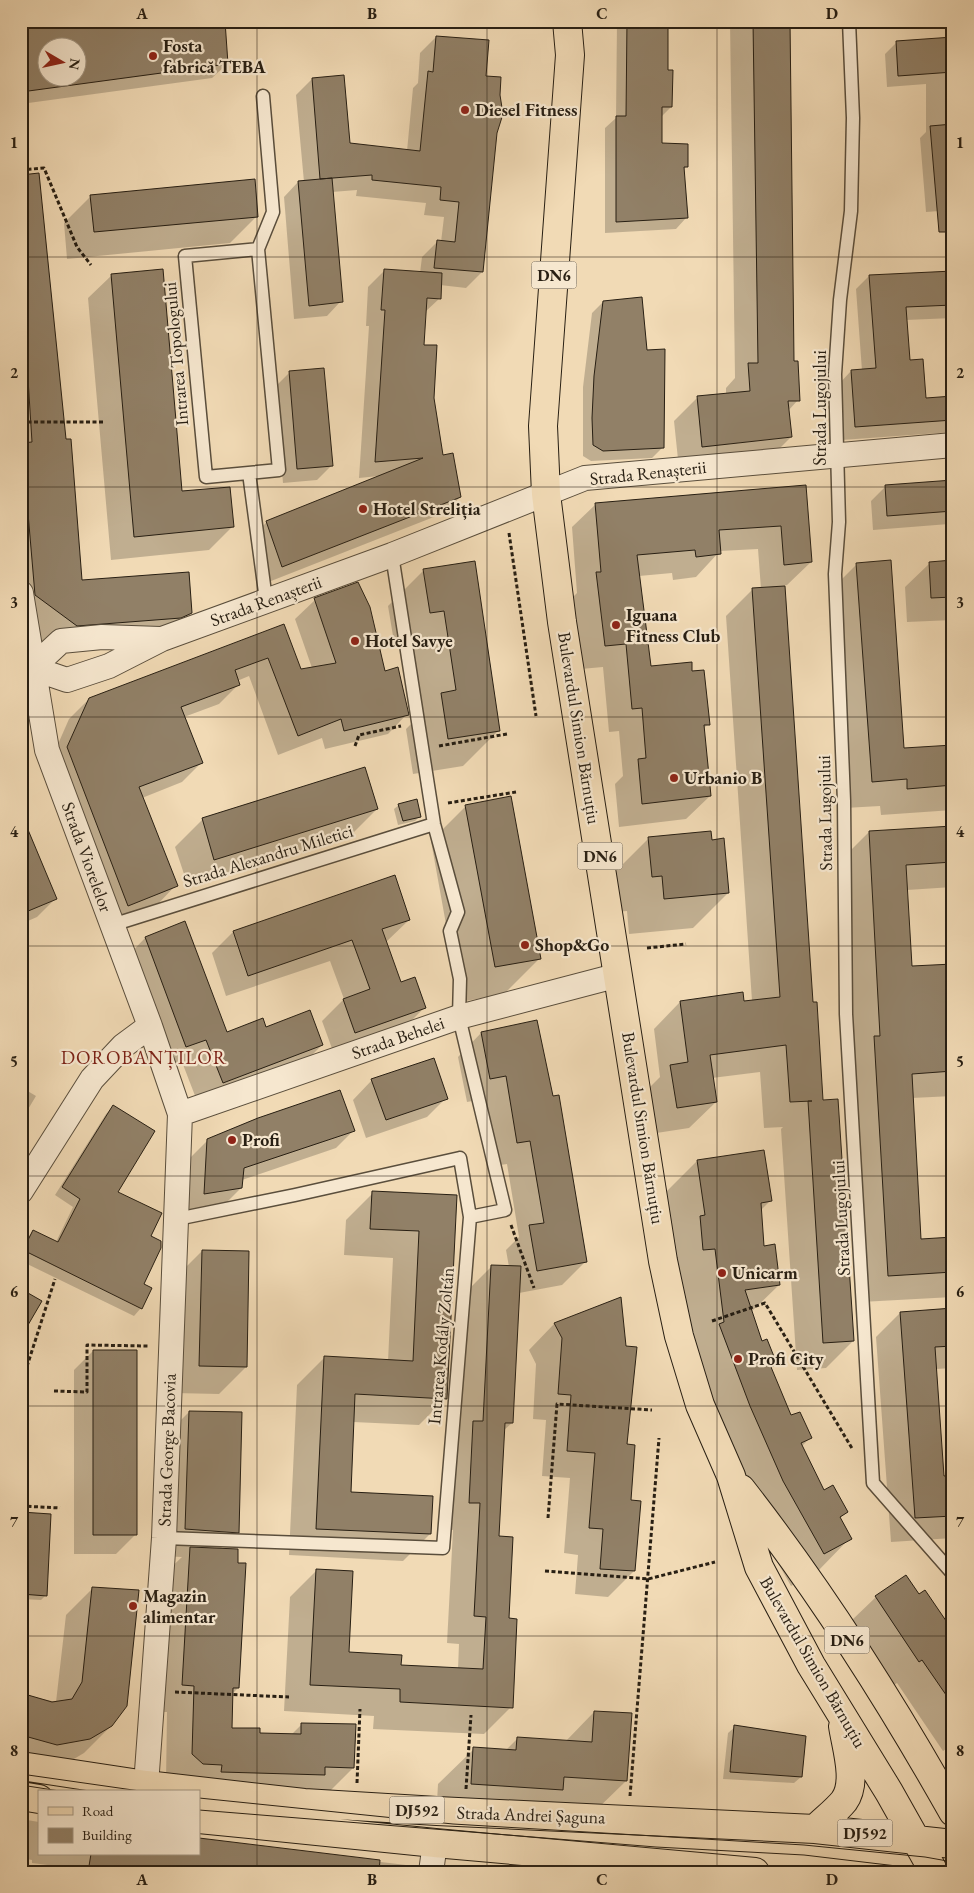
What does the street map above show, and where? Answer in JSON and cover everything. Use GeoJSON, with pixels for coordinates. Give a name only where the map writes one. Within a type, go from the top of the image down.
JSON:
{"type":"FeatureCollection","features":[{"type":"Feature","properties":{"kind":"main road","name":"Bulevardul Simion Bărnuțiu"},"geometry":{"type":"LineString","coordinates":[[567,21],[570,55],[543,426],[546,494],[562,622],[664,1261],[679,1336],[700,1405],[731,1476],[759,1567],[811,1665],[915,1839]]}},
{"type":"Feature","properties":{"kind":"main road","name":"Bulevardul Simion Bărnuțiu"},"geometry":{"type":"LineString","coordinates":[[570,55],[579,21]]}},
{"type":"Feature","properties":{"kind":"main road","name":"Bulevardul Simion Bărnuțiu"},"geometry":{"type":"LineString","coordinates":[[731,1476],[790,1552],[895,1711],[953,1812]]}},
{"type":"Feature","properties":{"kind":"main road"},"geometry":{"type":"LineString","coordinates":[[815,1829],[844,1800],[849,1787],[850,1772],[841,1713]]}},
{"type":"Feature","properties":{"kind":"main road","name":"Strada Andrei Șaguna"},"geometry":{"type":"LineString","coordinates":[[21,1766],[190,1790]]}},
{"type":"Feature","properties":{"kind":"main road","name":"Strada Andrei Șaguna"},"geometry":{"type":"LineString","coordinates":[[200,1791],[304,1803],[437,1812],[815,1829],[953,1844]]}},
{"type":"Feature","properties":{"kind":"main road"},"geometry":{"type":"LineString","coordinates":[[21,1796],[38,1799]]}},
{"type":"Feature","properties":{"kind":"main road","name":"Strada Andrei Șaguna"},"geometry":{"type":"LineString","coordinates":[[200,1819],[434,1843],[755,1872]]}},
{"type":"Feature","properties":{"kind":"main road","name":"DN6"},"geometry":{"type":"LineString","coordinates":[[915,1839],[934,1872]]}},
{"type":"Feature","properties":{"kind":"street","name":"Strada Renașterii"},"geometry":{"type":"LineString","coordinates":[[27,667],[67,680],[109,666],[162,639],[392,555],[585,478],[953,445]]}},
{"type":"Feature","properties":{"kind":"street","name":"Strada Viorelelor"},"geometry":{"type":"LineString","coordinates":[[21,593],[27,667],[47,750],[150,1026],[180,1114]]}},
{"type":"Feature","properties":{"kind":"street","name":"Strada Renașterii"},"geometry":{"type":"LineString","coordinates":[[27,667],[61,641],[102,636],[162,639]]}},
{"type":"Feature","properties":{"kind":"street","name":"Strada Behelei"},"geometry":{"type":"LineString","coordinates":[[180,1114],[459,1017],[619,976]]}},
{"type":"Feature","properties":{"kind":"street"},"geometry":{"type":"LineString","coordinates":[[21,1191],[92,1079],[124,1046],[150,1026]]}},
{"type":"Feature","properties":{"kind":"street","name":"Strada George Bacovia"},"geometry":{"type":"LineString","coordinates":[[146,1785],[164,1538],[180,1114]]}},
{"type":"Feature","properties":{"kind":"street"},"geometry":{"type":"LineString","coordinates":[[431,1872],[434,1843]]}},
{"type":"Feature","properties":{"kind":"lane","name":"Strada Lugojului"},"geometry":{"type":"LineString","coordinates":[[849,21],[853,118],[851,211],[840,300],[835,374],[839,522],[835,574],[844,802],[846,1014],[873,1483]]}},
{"type":"Feature","properties":{"kind":"lane","name":"Intrarea Topologului"},"geometry":{"type":"LineString","coordinates":[[258,249],[185,256],[206,477],[279,470],[258,249],[273,212],[263,96]]}},
{"type":"Feature","properties":{"kind":"lane"},"geometry":{"type":"LineString","coordinates":[[249,473],[266,600]]}},
{"type":"Feature","properties":{"kind":"lane"},"geometry":{"type":"LineString","coordinates":[[392,555],[434,824],[458,912],[450,931],[460,979],[459,1017],[505,1210],[470,1217]]}},
{"type":"Feature","properties":{"kind":"lane","name":"Strada Alexandru Miletici"},"geometry":{"type":"LineString","coordinates":[[112,925],[209,892],[434,824]]}},
{"type":"Feature","properties":{"kind":"lane","name":"Intrarea Kodály Zoltán"},"geometry":{"type":"LineString","coordinates":[[164,1538],[443,1548],[470,1217],[460,1158],[295,1196],[177,1219]]}},
{"type":"Feature","properties":{"kind":"lane"},"geometry":{"type":"LineString","coordinates":[[873,1483],[953,1574]]}},
{"type":"Feature","properties":{"kind":"path"},"geometry":{"type":"LineString","coordinates":[[21,170],[44,168],[77,246],[91,265]]}},
{"type":"Feature","properties":{"kind":"path"},"geometry":{"type":"LineString","coordinates":[[21,422],[105,422]]}},
{"type":"Feature","properties":{"kind":"path"},"geometry":{"type":"LineString","coordinates":[[508,533],[536,716]]}},
{"type":"Feature","properties":{"kind":"path"},"geometry":{"type":"LineString","coordinates":[[355,746],[359,735],[418,722]]}},
{"type":"Feature","properties":{"kind":"path"},"geometry":{"type":"LineString","coordinates":[[422,748],[507,734]]}},
{"type":"Feature","properties":{"kind":"path"},"geometry":{"type":"LineString","coordinates":[[432,806],[516,792]]}},
{"type":"Feature","properties":{"kind":"path"},"geometry":{"type":"LineString","coordinates":[[647,948],[686,944]]}},
{"type":"Feature","properties":{"kind":"path"},"geometry":{"type":"LineString","coordinates":[[505,1210],[534,1288]]}},
{"type":"Feature","properties":{"kind":"path"},"geometry":{"type":"LineString","coordinates":[[21,1385],[54,1279]]}},
{"type":"Feature","properties":{"kind":"path"},"geometry":{"type":"LineString","coordinates":[[712,1321],[765,1303],[873,1483]]}},
{"type":"Feature","properties":{"kind":"path"},"geometry":{"type":"LineString","coordinates":[[54,1391],[87,1392],[87,1345],[172,1346]]}},
{"type":"Feature","properties":{"kind":"path"},"geometry":{"type":"LineString","coordinates":[[548,1518],[557,1404],[652,1410]]}},
{"type":"Feature","properties":{"kind":"path"},"geometry":{"type":"LineString","coordinates":[[630,1799],[659,1438]]}},
{"type":"Feature","properties":{"kind":"path"},"geometry":{"type":"LineString","coordinates":[[21,1506],[60,1508]]}},
{"type":"Feature","properties":{"kind":"path"},"geometry":{"type":"LineString","coordinates":[[545,1571],[648,1578],[715,1562]]}},
{"type":"Feature","properties":{"kind":"path"},"geometry":{"type":"LineString","coordinates":[[152,1691],[288,1697]]}},
{"type":"Feature","properties":{"kind":"path"},"geometry":{"type":"LineString","coordinates":[[357,1785],[360,1709]]}},
{"type":"Feature","properties":{"kind":"path"},"geometry":{"type":"LineString","coordinates":[[466,1790],[471,1715]]}},
{"type":"Feature","properties":{"kind":"building","name":"Fosta fabrică TEBA"},"geometry":{"type":"Polygon","coordinates":[[[21,21],[225,21],[228,64],[88,83],[88,38],[38,38],[38,88],[51,88],[21,92],[21,21]]]}},
{"type":"Feature","properties":{"kind":"building"},"geometry":{"type":"Polygon","coordinates":[[[627,21],[668,21],[668,70],[673,70],[672,107],[662,107],[662,143],[688,144],[688,167],[684,167],[688,218],[616,222],[616,116],[626,116],[627,21]]]}},
{"type":"Feature","properties":{"kind":"building"},"geometry":{"type":"Polygon","coordinates":[[[753,21],[790,21],[794,361],[798,361],[800,401],[788,401],[792,437],[702,447],[697,396],[750,391],[748,363],[758,363],[753,21]]]}},
{"type":"Feature","properties":{"kind":"building"},"geometry":{"type":"Polygon","coordinates":[[[436,36],[489,40],[486,76],[501,77],[500,95],[503,114],[497,133],[483,272],[434,268],[437,240],[455,242],[459,202],[440,200],[441,187],[372,180],[372,175],[320,179],[312,78],[344,75],[350,143],[420,151],[428,71],[433,72],[436,36]]]}},
{"type":"Feature","properties":{"kind":"building"},"geometry":{"type":"Polygon","coordinates":[[[953,37],[953,72],[898,76],[896,41],[953,37]]]}},
{"type":"Feature","properties":{"kind":"building"},"geometry":{"type":"Polygon","coordinates":[[[953,124],[953,232],[939,232],[930,126],[953,124]]]}},
{"type":"Feature","properties":{"kind":"building"},"geometry":{"type":"Polygon","coordinates":[[[39,173],[66,439],[71,439],[82,580],[189,572],[192,613],[181,618],[77,626],[35,595],[22,443],[32,442],[27,363],[21,363],[21,175],[39,173]]]}},
{"type":"Feature","properties":{"kind":"building"},"geometry":{"type":"Polygon","coordinates":[[[332,178],[343,302],[309,306],[298,181],[332,178]]]}},
{"type":"Feature","properties":{"kind":"building"},"geometry":{"type":"Polygon","coordinates":[[[255,179],[258,217],[94,232],[90,195],[255,179]]]}},
{"type":"Feature","properties":{"kind":"building"},"geometry":{"type":"Polygon","coordinates":[[[163,269],[182,491],[230,487],[234,527],[134,537],[111,274],[163,269]]]}},
{"type":"Feature","properties":{"kind":"building"},"geometry":{"type":"Polygon","coordinates":[[[384,269],[442,273],[441,299],[427,298],[424,345],[437,345],[434,398],[443,455],[453,453],[461,497],[282,567],[266,521],[423,458],[375,462],[385,310],[381,310],[384,269]]]}},
{"type":"Feature","properties":{"kind":"building"},"geometry":{"type":"Polygon","coordinates":[[[953,271],[953,305],[906,307],[910,360],[923,359],[926,398],[953,396],[953,420],[855,427],[851,370],[876,368],[869,275],[953,271]]]}},
{"type":"Feature","properties":{"kind":"building"},"geometry":{"type":"Polygon","coordinates":[[[642,297],[647,350],[665,349],[664,448],[603,451],[593,445],[592,418],[594,376],[603,301],[642,297]]]}},
{"type":"Feature","properties":{"kind":"building"},"geometry":{"type":"Polygon","coordinates":[[[324,368],[333,466],[297,469],[289,371],[324,368]]]}},
{"type":"Feature","properties":{"kind":"building"},"geometry":{"type":"Polygon","coordinates":[[[953,480],[953,511],[887,516],[885,485],[953,480]]]}},
{"type":"Feature","properties":{"kind":"building"},"geometry":{"type":"Polygon","coordinates":[[[806,485],[812,562],[784,565],[781,526],[719,530],[721,554],[696,557],[695,550],[637,555],[651,666],[692,662],[692,671],[704,670],[710,725],[704,725],[711,796],[642,804],[638,759],[646,758],[642,708],[632,709],[626,644],[605,646],[596,572],[601,572],[595,503],[806,485]]]}},
{"type":"Feature","properties":{"kind":"building"},"geometry":{"type":"Polygon","coordinates":[[[891,560],[904,748],[953,745],[953,785],[907,789],[907,779],[872,782],[856,563],[891,560]]]}},
{"type":"Feature","properties":{"kind":"building"},"geometry":{"type":"Polygon","coordinates":[[[953,560],[953,597],[931,598],[929,562],[953,560]]]}},
{"type":"Feature","properties":{"kind":"building"},"geometry":{"type":"Polygon","coordinates":[[[475,561],[500,731],[448,739],[441,693],[456,690],[444,611],[430,613],[423,569],[475,561]]]}},
{"type":"Feature","properties":{"kind":"building"},"geometry":{"type":"Polygon","coordinates":[[[358,582],[370,607],[385,671],[398,667],[409,715],[344,731],[341,719],[298,736],[268,658],[235,670],[240,685],[181,707],[203,763],[139,787],[178,886],[128,906],[67,747],[89,698],[284,624],[301,669],[336,663],[314,598],[358,582]]]}},
{"type":"Feature","properties":{"kind":"building"},"geometry":{"type":"Polygon","coordinates":[[[785,586],[813,1002],[817,1002],[823,1100],[838,1099],[854,1341],[823,1343],[808,1101],[790,1102],[786,1045],[710,1055],[717,1102],[677,1108],[670,1065],[688,1062],[680,1001],[743,992],[744,1001],[780,997],[752,588],[785,586]]]}},
{"type":"Feature","properties":{"kind":"building"},"geometry":{"type":"Polygon","coordinates":[[[365,767],[378,809],[214,860],[202,818],[365,767]]]}},
{"type":"Feature","properties":{"kind":"building"},"geometry":{"type":"Polygon","coordinates":[[[511,796],[541,959],[495,967],[465,805],[511,796]]]}},
{"type":"Feature","properties":{"kind":"building"},"geometry":{"type":"Polygon","coordinates":[[[417,799],[421,817],[403,821],[398,804],[417,799]]]}},
{"type":"Feature","properties":{"kind":"building"},"geometry":{"type":"Polygon","coordinates":[[[21,813],[57,899],[21,914],[21,813]]]}},
{"type":"Feature","properties":{"kind":"building"},"geometry":{"type":"Polygon","coordinates":[[[953,826],[953,862],[906,865],[912,966],[953,964],[953,1071],[912,1074],[921,1239],[953,1237],[953,1272],[888,1276],[874,1036],[880,1036],[869,831],[953,826]]]}},
{"type":"Feature","properties":{"kind":"building"},"geometry":{"type":"Polygon","coordinates":[[[711,831],[712,840],[724,838],[729,893],[664,899],[662,876],[652,877],[648,837],[711,831]]]}},
{"type":"Feature","properties":{"kind":"building"},"geometry":{"type":"Polygon","coordinates":[[[395,875],[410,920],[382,929],[401,982],[415,977],[426,1008],[355,1033],[343,999],[370,989],[352,940],[248,976],[233,931],[395,875]]]}},
{"type":"Feature","properties":{"kind":"building"},"geometry":{"type":"Polygon","coordinates":[[[185,921],[227,1032],[263,1018],[266,1027],[310,1010],[323,1045],[223,1083],[206,1040],[186,1047],[145,937],[185,921]]]}},
{"type":"Feature","properties":{"kind":"building"},"geometry":{"type":"Polygon","coordinates":[[[537,1020],[553,1096],[559,1095],[587,1262],[537,1271],[529,1225],[544,1223],[530,1141],[517,1143],[506,1076],[490,1079],[481,1032],[537,1020]]]}},
{"type":"Feature","properties":{"kind":"building"},"geometry":{"type":"Polygon","coordinates":[[[434,1058],[448,1099],[386,1120],[371,1079],[434,1058]]]}},
{"type":"Feature","properties":{"kind":"building"},"geometry":{"type":"Polygon","coordinates":[[[340,1090],[355,1131],[244,1168],[242,1188],[204,1194],[207,1139],[258,1118],[340,1090]]]}},
{"type":"Feature","properties":{"kind":"building"},"geometry":{"type":"Polygon","coordinates":[[[113,1105],[155,1131],[118,1192],[162,1213],[151,1236],[161,1241],[161,1248],[144,1284],[152,1288],[142,1309],[23,1250],[33,1230],[58,1242],[80,1199],[62,1187],[113,1105]]]}},
{"type":"Feature","properties":{"kind":"building"},"geometry":{"type":"Polygon","coordinates":[[[764,1150],[772,1201],[761,1203],[764,1246],[775,1244],[780,1285],[745,1290],[762,1341],[767,1339],[777,1364],[771,1367],[791,1415],[800,1412],[812,1438],[801,1443],[824,1490],[833,1485],[848,1512],[840,1517],[852,1539],[824,1554],[783,1481],[750,1406],[719,1324],[724,1322],[715,1249],[703,1250],[700,1216],[705,1215],[697,1160],[764,1150]]]}},
{"type":"Feature","properties":{"kind":"building"},"geometry":{"type":"Polygon","coordinates":[[[372,1191],[457,1195],[447,1399],[355,1394],[351,1492],[433,1496],[431,1534],[316,1529],[324,1356],[413,1361],[419,1231],[370,1229],[372,1191]]]}},
{"type":"Feature","properties":{"kind":"building"},"geometry":{"type":"Polygon","coordinates":[[[202,1250],[249,1251],[247,1367],[199,1366],[202,1250]]]}},
{"type":"Feature","properties":{"kind":"building"},"geometry":{"type":"Polygon","coordinates":[[[491,1265],[521,1266],[513,1423],[505,1423],[499,1536],[513,1537],[509,1618],[517,1619],[513,1708],[400,1702],[400,1689],[310,1685],[316,1569],[353,1571],[349,1652],[402,1655],[401,1665],[483,1669],[486,1617],[474,1616],[480,1503],[469,1503],[473,1421],[483,1421],[491,1265]]]}},
{"type":"Feature","properties":{"kind":"building"},"geometry":{"type":"Polygon","coordinates":[[[21,1289],[42,1301],[21,1337],[21,1289]]]}},
{"type":"Feature","properties":{"kind":"building"},"geometry":{"type":"Polygon","coordinates":[[[621,1297],[626,1346],[637,1347],[627,1444],[635,1445],[631,1500],[641,1501],[635,1571],[600,1569],[603,1529],[589,1528],[595,1453],[567,1451],[571,1395],[558,1394],[562,1338],[554,1323],[621,1297]]]}},
{"type":"Feature","properties":{"kind":"building"},"geometry":{"type":"Polygon","coordinates":[[[953,1308],[953,1346],[935,1347],[944,1476],[953,1475],[953,1516],[915,1518],[900,1312],[953,1308]]]}},
{"type":"Feature","properties":{"kind":"building"},"geometry":{"type":"Polygon","coordinates":[[[93,1350],[137,1350],[137,1535],[93,1535],[93,1350]]]}},
{"type":"Feature","properties":{"kind":"building"},"geometry":{"type":"Polygon","coordinates":[[[189,1411],[242,1412],[239,1533],[185,1529],[189,1411]]]}},
{"type":"Feature","properties":{"kind":"building"},"geometry":{"type":"Polygon","coordinates":[[[21,1512],[51,1514],[47,1596],[21,1594],[21,1512]]]}},
{"type":"Feature","properties":{"kind":"building"},"geometry":{"type":"Polygon","coordinates":[[[190,1547],[238,1549],[238,1563],[246,1563],[239,1688],[233,1688],[232,1728],[260,1728],[260,1733],[301,1734],[301,1723],[356,1724],[354,1768],[325,1767],[325,1775],[221,1772],[222,1765],[203,1764],[192,1754],[194,1686],[182,1685],[190,1547]]]}},
{"type":"Feature","properties":{"kind":"building"},"geometry":{"type":"Polygon","coordinates":[[[906,1575],[919,1594],[925,1590],[953,1631],[953,1705],[922,1660],[919,1662],[875,1596],[906,1575]]]}},
{"type":"Feature","properties":{"kind":"building"},"geometry":{"type":"Polygon","coordinates":[[[92,1587],[139,1590],[127,1706],[112,1726],[90,1739],[57,1745],[21,1735],[21,1693],[52,1702],[72,1699],[82,1682],[92,1587]]]}},
{"type":"Feature","properties":{"kind":"building"},"geometry":{"type":"Polygon","coordinates":[[[594,1711],[632,1713],[627,1781],[564,1777],[563,1790],[471,1784],[473,1747],[516,1750],[517,1737],[592,1742],[594,1711]]]}},
{"type":"Feature","properties":{"kind":"building"},"geometry":{"type":"Polygon","coordinates":[[[734,1725],[806,1736],[802,1777],[730,1772],[734,1725]]]}},
{"type":"Feature","properties":{"kind":"building"},"geometry":{"type":"Polygon","coordinates":[[[200,1838],[380,1860],[379,1872],[88,1872],[91,1856],[200,1856],[200,1838]]]}},
{"type":"Feature","properties":{"kind":"tram line"},"geometry":{"type":"LineString","coordinates":[[21,1774],[133,1790]]}},
{"type":"Feature","properties":{"kind":"tram line"},"geometry":{"type":"LineString","coordinates":[[21,1785],[53,1790]]}},
{"type":"Feature","properties":{"kind":"tram line"},"geometry":{"type":"LineString","coordinates":[[200,1798],[453,1824],[804,1845],[925,1857],[953,1862]]}},
{"type":"Feature","properties":{"kind":"tram line"},"geometry":{"type":"LineString","coordinates":[[200,1810],[656,1847],[804,1855],[947,1872]]}},
{"type":"Feature","properties":{"kind":"place","name":"Fosta fabrică TEBA"},"geometry":{"type":"Point","coordinates":[153,56]}},
{"type":"Feature","properties":{"kind":"place","name":"Diesel Fitness"},"geometry":{"type":"Point","coordinates":[465,110]}},
{"type":"Feature","properties":{"kind":"place","name":"Hotel Streliția"},"geometry":{"type":"Point","coordinates":[363,509]}},
{"type":"Feature","properties":{"kind":"place","name":"Iguana Fitness Club"},"geometry":{"type":"Point","coordinates":[616,625]}},
{"type":"Feature","properties":{"kind":"place","name":"Hotel Savye"},"geometry":{"type":"Point","coordinates":[355,641]}},
{"type":"Feature","properties":{"kind":"place","name":"Urbanio B"},"geometry":{"type":"Point","coordinates":[674,778]}},
{"type":"Feature","properties":{"kind":"place","name":"Shop&Go"},"geometry":{"type":"Point","coordinates":[525,945]}},
{"type":"Feature","properties":{"kind":"place","name":"Profi"},"geometry":{"type":"Point","coordinates":[232,1140]}},
{"type":"Feature","properties":{"kind":"place","name":"Unicarm"},"geometry":{"type":"Point","coordinates":[722,1273]}},
{"type":"Feature","properties":{"kind":"place","name":"Profi City"},"geometry":{"type":"Point","coordinates":[738,1359]}},
{"type":"Feature","properties":{"kind":"place","name":"Magazin alimentar"},"geometry":{"type":"Point","coordinates":[133,1606]}},
{"type":"Feature","properties":{"kind":"district","name":"DOROBANȚILOR"},"geometry":{"type":"Point","coordinates":[144,1057]}}]}
